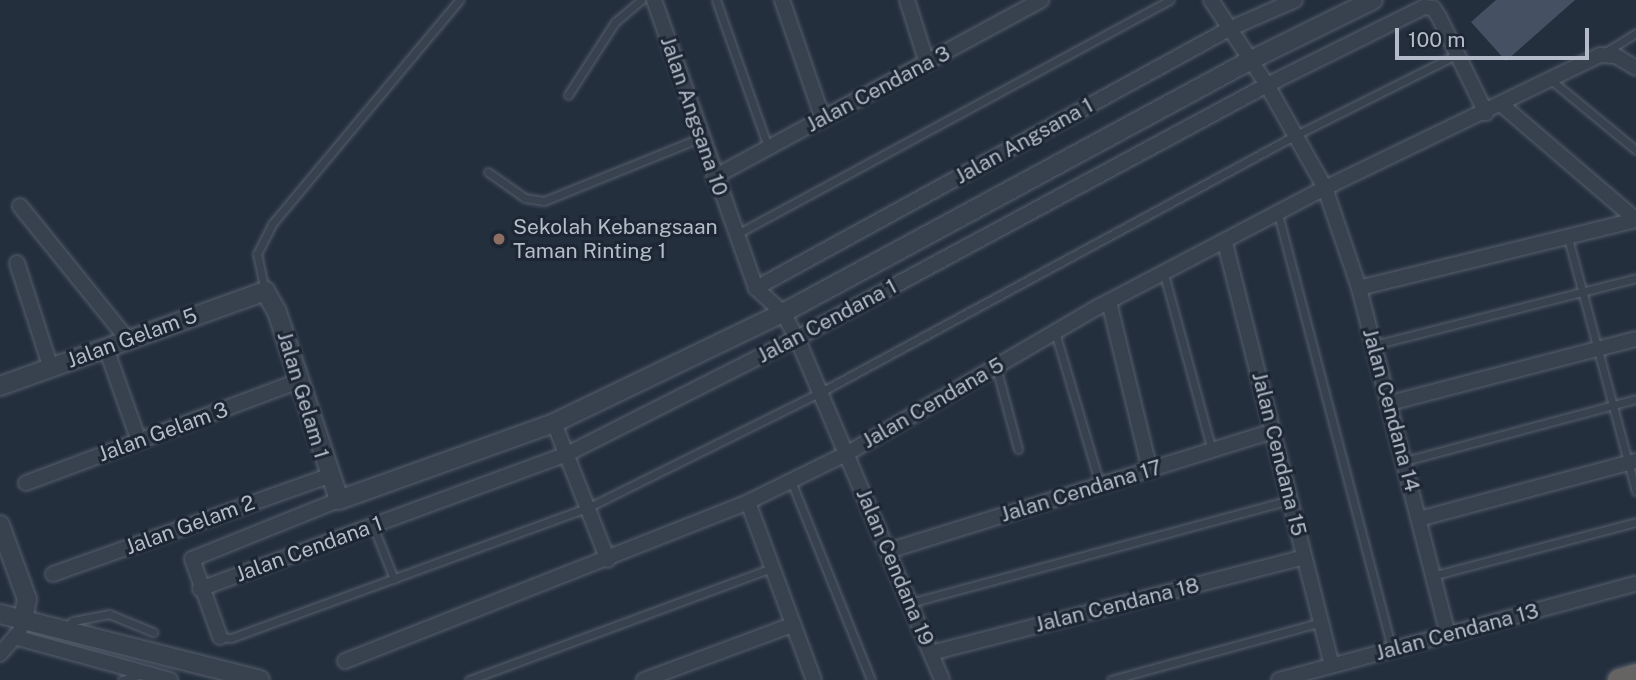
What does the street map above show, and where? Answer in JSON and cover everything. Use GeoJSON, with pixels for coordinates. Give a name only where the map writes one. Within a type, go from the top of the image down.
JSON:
{"type":"FeatureCollection","features":[{"type":"Feature","properties":{"kind":"highway"},"geometry":{"type":"LineString","coordinates":[[1619,680],[1636,675]]}},
{"type":"Feature","properties":{"kind":"street","name":"Jalan Angsana 10"},"geometry":{"type":"LineString","coordinates":[[654,0],[700,138],[756,288],[783,313],[797,338]]}},
{"type":"Feature","properties":{"kind":"street"},"geometry":{"type":"LineString","coordinates":[[782,0],[823,118]]}},
{"type":"Feature","properties":{"kind":"street"},"geometry":{"type":"LineString","coordinates":[[906,0],[927,63]]}},
{"type":"Feature","properties":{"kind":"street","name":"Jalan Cendana 3"},"geometry":{"type":"LineString","coordinates":[[714,177],[1041,0]]}},
{"type":"Feature","properties":{"kind":"street","name":"Jalan Cendana 14"},"geometry":{"type":"LineString","coordinates":[[1211,0],[1267,85],[1325,188],[1359,288],[1448,634]]}},
{"type":"Feature","properties":{"kind":"street","name":"Jalan Angsana 1"},"geometry":{"type":"LineString","coordinates":[[756,288],[1229,29],[1295,0]]}},
{"type":"Feature","properties":{"kind":"street","name":"Jalan Cendana 1"},"geometry":{"type":"LineString","coordinates":[[220,637],[192,569],[192,559],[198,553],[554,423],[783,313],[1251,60],[1373,0]]}},
{"type":"Feature","properties":{"kind":"street","name":"Jalan Cendana 1"},"geometry":{"type":"LineString","coordinates":[[200,589],[567,454],[797,338],[1267,85],[1424,7],[1433,8],[1456,55]]}},
{"type":"Feature","properties":{"kind":"street"},"geometry":{"type":"LineString","coordinates":[[1456,55],[1486,113]]}},
{"type":"Feature","properties":{"kind":"street"},"geometry":{"type":"LineString","coordinates":[[1600,55],[1616,56],[1636,68]]}},
{"type":"Feature","properties":{"kind":"street","name":"Jalan Cendana 5"},"geometry":{"type":"LineString","coordinates":[[345,661],[608,560],[748,502],[848,453],[1109,302],[1325,188],[1486,113],[1600,55]]}},
{"type":"Feature","properties":{"kind":"street"},"geometry":{"type":"LineString","coordinates":[[1502,105],[1636,220]]}},
{"type":"Feature","properties":{"kind":"street"},"geometry":{"type":"LineString","coordinates":[[20,206],[128,340]]}},
{"type":"Feature","properties":{"kind":"street"},"geometry":{"type":"LineString","coordinates":[[1359,288],[1636,220]]}},
{"type":"Feature","properties":{"kind":"street","name":"Jalan Cendana 15"},"geometry":{"type":"LineString","coordinates":[[1225,243],[1332,665]]}},
{"type":"Feature","properties":{"kind":"street"},"geometry":{"type":"LineString","coordinates":[[17,263],[51,368]]}},
{"type":"Feature","properties":{"kind":"street","name":"Jalan Gelam 5"},"geometry":{"type":"LineString","coordinates":[[0,386],[265,291]]}},
{"type":"Feature","properties":{"kind":"street","name":"Jalan Gelam 1"},"geometry":{"type":"LineString","coordinates":[[265,291],[277,312],[328,476],[339,500]]}},
{"type":"Feature","properties":{"kind":"street"},"geometry":{"type":"LineString","coordinates":[[1109,302],[1150,470]]}},
{"type":"Feature","properties":{"kind":"street","name":"Jalan Cendana 19"},"geometry":{"type":"LineString","coordinates":[[797,338],[942,680]]}},
{"type":"Feature","properties":{"kind":"street"},"geometry":{"type":"LineString","coordinates":[[1390,403],[1636,339]]}},
{"type":"Feature","properties":{"kind":"street"},"geometry":{"type":"LineString","coordinates":[[106,348],[139,441]]}},
{"type":"Feature","properties":{"kind":"street","name":"Jalan Gelam 3"},"geometry":{"type":"LineString","coordinates":[[26,483],[299,382]]}},
{"type":"Feature","properties":{"kind":"street"},"geometry":{"type":"LineString","coordinates":[[554,423],[608,560]]}},
{"type":"Feature","properties":{"kind":"street","name":"Jalan Cendana 17"},"geometry":{"type":"LineString","coordinates":[[888,551],[1274,431]]}},
{"type":"Feature","properties":{"kind":"street"},"geometry":{"type":"LineString","coordinates":[[1419,519],[1632,462]]}},
{"type":"Feature","properties":{"kind":"street","name":"Jalan Gelam 2"},"geometry":{"type":"LineString","coordinates":[[53,575],[328,476]]}},
{"type":"Feature","properties":{"kind":"street"},"geometry":{"type":"LineString","coordinates":[[748,502],[813,680]]}},
{"type":"Feature","properties":{"kind":"street"},"geometry":{"type":"LineString","coordinates":[[0,525],[27,599],[18,638],[0,654]]}},
{"type":"Feature","properties":{"kind":"street","name":"Jalan Cendana 18"},"geometry":{"type":"LineString","coordinates":[[931,653],[1304,557]]}},
{"type":"Feature","properties":{"kind":"street","name":"Jalan Cendana 13"},"geometry":{"type":"LineString","coordinates":[[1279,680],[1636,584]]}},
{"type":"Feature","properties":{"kind":"street"},"geometry":{"type":"LineString","coordinates":[[0,614],[260,680]]}},
{"type":"Feature","properties":{"kind":"street"},"geometry":{"type":"LineString","coordinates":[[644,680],[792,625]]}},
{"type":"Feature","properties":{"kind":"street"},"geometry":{"type":"LineString","coordinates":[[18,638],[170,680]]}},
{"type":"Feature","properties":{"kind":"lane"},"geometry":{"type":"LineString","coordinates":[[265,291],[257,254],[272,223],[458,0]]}},
{"type":"Feature","properties":{"kind":"lane"},"geometry":{"type":"LineString","coordinates":[[568,95],[615,22],[641,0]]}},
{"type":"Feature","properties":{"kind":"lane"},"geometry":{"type":"LineString","coordinates":[[716,0],[768,148]]}},
{"type":"Feature","properties":{"kind":"lane"},"geometry":{"type":"LineString","coordinates":[[736,235],[1170,0]]}},
{"type":"Feature","properties":{"kind":"lane"},"geometry":{"type":"LineString","coordinates":[[1600,55],[1636,33]]}},
{"type":"Feature","properties":{"kind":"lane"},"geometry":{"type":"LineString","coordinates":[[220,637],[231,638],[589,507],[821,392],[1294,136],[1456,55]]}},
{"type":"Feature","properties":{"kind":"lane"},"geometry":{"type":"LineString","coordinates":[[1551,80],[1636,150]]}},
{"type":"Feature","properties":{"kind":"lane"},"geometry":{"type":"LineString","coordinates":[[488,173],[525,198],[544,201],[700,138]]}},
{"type":"Feature","properties":{"kind":"lane"},"geometry":{"type":"LineString","coordinates":[[1278,214],[1392,649]]}},
{"type":"Feature","properties":{"kind":"lane"},"geometry":{"type":"LineString","coordinates":[[1568,238],[1613,405],[1632,462],[1636,491]]}},
{"type":"Feature","properties":{"kind":"lane"},"geometry":{"type":"LineString","coordinates":[[1164,274],[1212,451]]}},
{"type":"Feature","properties":{"kind":"lane"},"geometry":{"type":"LineString","coordinates":[[1374,345],[1636,278]]}},
{"type":"Feature","properties":{"kind":"lane"},"geometry":{"type":"LineString","coordinates":[[1055,332],[1100,485]]}},
{"type":"Feature","properties":{"kind":"lane"},"geometry":{"type":"LineString","coordinates":[[996,366],[1018,449]]}},
{"type":"Feature","properties":{"kind":"lane"},"geometry":{"type":"LineString","coordinates":[[1405,461],[1636,399]]}},
{"type":"Feature","properties":{"kind":"lane"},"geometry":{"type":"LineString","coordinates":[[791,481],[871,680]]}},
{"type":"Feature","properties":{"kind":"lane"},"geometry":{"type":"LineString","coordinates":[[910,603],[1290,500]]}},
{"type":"Feature","properties":{"kind":"lane"},"geometry":{"type":"LineString","coordinates":[[1432,576],[1636,522]]}},
{"type":"Feature","properties":{"kind":"lane"},"geometry":{"type":"LineString","coordinates":[[373,526],[394,579]]}},
{"type":"Feature","properties":{"kind":"lane"},"geometry":{"type":"LineString","coordinates":[[469,680],[771,568]]}},
{"type":"Feature","properties":{"kind":"lane"},"geometry":{"type":"LineString","coordinates":[[63,630],[73,621],[110,614],[153,632]]}},
{"type":"Feature","properties":{"kind":"lane"},"geometry":{"type":"LineString","coordinates":[[1111,680],[1321,622]]}},
{"type":"Feature","properties":{"kind":"lane"},"geometry":{"type":"LineString","coordinates":[[122,680],[144,673]]}},
{"type":"Feature","properties":{"kind":"building"},"geometry":{"type":"Polygon","coordinates":[[[1496,0],[1575,0],[1506,61],[1471,22],[1496,0]]]}},
{"type":"Feature","properties":{"kind":"place","name":"Sekolah Kebangsaan Taman Rinting 1"},"geometry":{"type":"Point","coordinates":[499,239]}}]}
